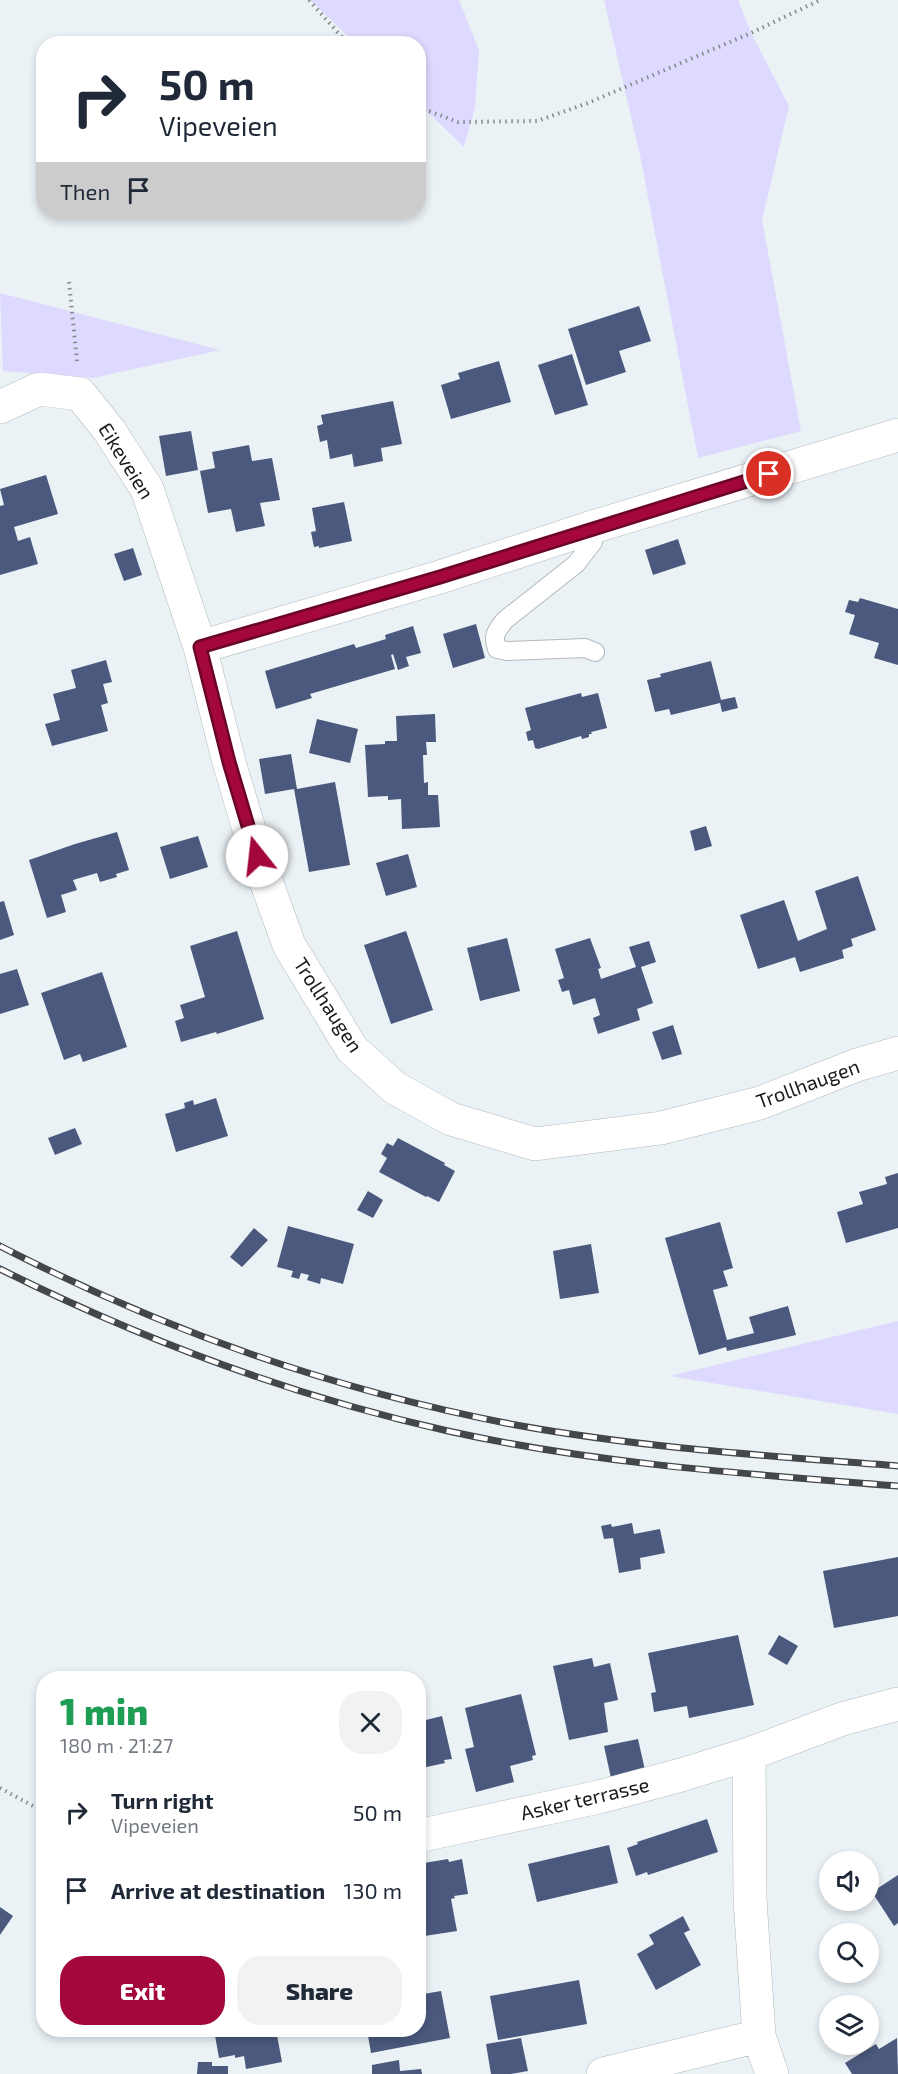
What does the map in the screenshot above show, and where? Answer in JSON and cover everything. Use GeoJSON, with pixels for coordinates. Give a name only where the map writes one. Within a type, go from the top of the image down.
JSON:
{"type":"FeatureCollection","features":[{"type":"Feature","properties":{"kind":"street"},"geometry":{"type":"LineString","coordinates":[[0,407],[39,389],[80,394]]}},
{"type":"Feature","properties":{"kind":"street","name":"Eikeveien"},"geometry":{"type":"LineString","coordinates":[[80,394],[109,430],[147,489],[200,647]]}},
{"type":"Feature","properties":{"kind":"street"},"geometry":{"type":"LineString","coordinates":[[200,647],[440,577],[597,526],[898,435]]}},
{"type":"Feature","properties":{"kind":"street","name":"Trollhaugen"},"geometry":{"type":"LineString","coordinates":[[200,647],[229,762],[254,846],[289,945],[352,1049],[395,1088],[452,1119],[535,1144],[661,1128],[760,1103],[857,1065],[898,1053]]}},
{"type":"Feature","properties":{"kind":"street","name":"Asker terrasse"},"geometry":{"type":"LineString","coordinates":[[426,1834],[599,1797],[681,1775],[749,1754],[842,1719],[898,1704]]}},
{"type":"Feature","properties":{"kind":"street"},"geometry":{"type":"LineString","coordinates":[[749,1754],[750,1899],[759,2036],[772,2074]]}},
{"type":"Feature","properties":{"kind":"street"},"geometry":{"type":"LineString","coordinates":[[603,2074],[759,2036]]}},
{"type":"Feature","properties":{"kind":"lane"},"geometry":{"type":"LineString","coordinates":[[595,652],[585,648],[507,651],[497,648],[494,641],[495,631],[506,620],[576,564],[593,542],[597,526]]}},
{"type":"Feature","properties":{"kind":"path"},"geometry":{"type":"LineString","coordinates":[[309,0],[341,36]]}},
{"type":"Feature","properties":{"kind":"path"},"geometry":{"type":"LineString","coordinates":[[426,110],[458,122],[537,121],[588,103],[751,33],[819,0]]}},
{"type":"Feature","properties":{"kind":"path"},"geometry":{"type":"LineString","coordinates":[[69,282],[80,394]]}},
{"type":"Feature","properties":{"kind":"path"},"geometry":{"type":"LineString","coordinates":[[0,1788],[36,1808]]}},
{"type":"Feature","properties":{"kind":"shaded area"},"geometry":{"type":"Polygon","coordinates":[[[310,0],[459,0],[479,50],[475,108],[464,147],[426,111],[426,36],[348,36],[310,0]]]}},
{"type":"Feature","properties":{"kind":"shaded area"},"geometry":{"type":"Polygon","coordinates":[[[604,0],[738,0],[751,33],[789,106],[762,220],[801,431],[698,458],[641,160],[604,0]]]}},
{"type":"Feature","properties":{"kind":"shaded area"},"geometry":{"type":"Polygon","coordinates":[[[0,293],[220,350],[93,378],[3,371],[0,293]]]}},
{"type":"Feature","properties":{"kind":"shaded area"},"geometry":{"type":"Polygon","coordinates":[[[898,1321],[898,1414],[670,1376],[898,1321]]]}},
{"type":"Feature","properties":{"kind":"building"},"geometry":{"type":"Polygon","coordinates":[[[639,306],[651,341],[619,351],[626,372],[586,385],[568,329],[639,306]]]}},
{"type":"Feature","properties":{"kind":"building"},"geometry":{"type":"Polygon","coordinates":[[[572,354],[588,405],[555,415],[538,365],[572,354]]]}},
{"type":"Feature","properties":{"kind":"building"},"geometry":{"type":"Polygon","coordinates":[[[499,361],[511,402],[451,419],[441,385],[460,379],[458,373],[499,361]]]}},
{"type":"Feature","properties":{"kind":"building"},"geometry":{"type":"Polygon","coordinates":[[[393,401],[402,444],[381,448],[383,461],[354,467],[352,454],[330,459],[327,440],[320,442],[317,426],[323,424],[321,415],[393,401]]]}},
{"type":"Feature","properties":{"kind":"building"},"geometry":{"type":"Polygon","coordinates":[[[191,431],[198,470],[166,476],[159,436],[191,431]]]}},
{"type":"Feature","properties":{"kind":"building"},"geometry":{"type":"Polygon","coordinates":[[[249,445],[252,461],[272,458],[280,500],[260,503],[265,526],[236,532],[231,509],[208,513],[200,471],[215,468],[212,452],[249,445]]]}},
{"type":"Feature","properties":{"kind":"building"},"geometry":{"type":"Polygon","coordinates":[[[46,475],[58,514],[14,527],[18,541],[30,537],[38,564],[0,575],[0,506],[4,505],[0,489],[46,475]]]}},
{"type":"Feature","properties":{"kind":"building"},"geometry":{"type":"Polygon","coordinates":[[[344,502],[352,541],[314,547],[311,532],[316,531],[312,508],[344,502]]]}},
{"type":"Feature","properties":{"kind":"building"},"geometry":{"type":"Polygon","coordinates":[[[678,539],[686,564],[653,575],[645,550],[678,539]]]}},
{"type":"Feature","properties":{"kind":"building"},"geometry":{"type":"Polygon","coordinates":[[[133,548],[142,575],[124,581],[114,554],[133,548]]]}},
{"type":"Feature","properties":{"kind":"building"},"geometry":{"type":"Polygon","coordinates":[[[860,598],[898,609],[898,665],[874,658],[879,643],[849,634],[855,615],[845,612],[849,600],[858,602],[860,598]]]}},
{"type":"Feature","properties":{"kind":"building"},"geometry":{"type":"Polygon","coordinates":[[[476,624],[485,658],[453,668],[443,634],[476,624]]]}},
{"type":"Feature","properties":{"kind":"building"},"geometry":{"type":"Polygon","coordinates":[[[413,626],[421,653],[406,657],[409,666],[398,670],[393,654],[391,655],[395,669],[310,694],[312,698],[276,709],[265,671],[354,644],[356,648],[386,639],[385,635],[413,626]]]}},
{"type":"Feature","properties":{"kind":"building"},"geometry":{"type":"Polygon","coordinates":[[[106,660],[112,682],[103,684],[108,703],[101,705],[108,731],[52,746],[45,724],[60,720],[53,694],[76,688],[71,670],[106,660]]]}},
{"type":"Feature","properties":{"kind":"building"},"geometry":{"type":"Polygon","coordinates":[[[711,661],[721,700],[735,697],[738,708],[722,712],[720,703],[671,715],[669,709],[655,712],[647,680],[661,677],[660,674],[711,661]]]}},
{"type":"Feature","properties":{"kind":"building"},"geometry":{"type":"Polygon","coordinates":[[[581,693],[582,697],[598,693],[607,728],[591,732],[589,737],[582,739],[581,736],[535,748],[533,740],[528,741],[526,732],[531,730],[525,708],[581,693]]]}},
{"type":"Feature","properties":{"kind":"building"},"geometry":{"type":"Polygon","coordinates":[[[435,714],[436,742],[426,742],[427,755],[423,755],[424,783],[428,782],[428,795],[438,795],[440,827],[402,829],[401,799],[388,800],[388,796],[368,797],[365,745],[397,741],[396,716],[435,714]]]}},
{"type":"Feature","properties":{"kind":"building"},"geometry":{"type":"Polygon","coordinates":[[[317,719],[358,729],[350,763],[309,753],[317,719]]]}},
{"type":"Feature","properties":{"kind":"building"},"geometry":{"type":"Polygon","coordinates":[[[291,754],[297,789],[335,782],[350,865],[309,872],[294,789],[265,794],[259,759],[291,754]]]}},
{"type":"Feature","properties":{"kind":"building"},"geometry":{"type":"Polygon","coordinates":[[[706,826],[712,846],[695,851],[690,831],[706,826]]]}},
{"type":"Feature","properties":{"kind":"building"},"geometry":{"type":"Polygon","coordinates":[[[117,832],[129,870],[116,874],[117,877],[100,882],[97,873],[73,880],[77,890],[61,895],[66,912],[47,918],[29,860],[117,832]]]}},
{"type":"Feature","properties":{"kind":"building"},"geometry":{"type":"Polygon","coordinates":[[[198,836],[208,867],[170,879],[160,847],[198,836]]]}},
{"type":"Feature","properties":{"kind":"building"},"geometry":{"type":"Polygon","coordinates":[[[408,854],[417,887],[386,896],[376,863],[408,854]]]}},
{"type":"Feature","properties":{"kind":"building"},"geometry":{"type":"Polygon","coordinates":[[[858,876],[876,930],[851,939],[853,946],[842,950],[844,958],[800,972],[795,957],[758,969],[740,915],[784,900],[798,941],[827,929],[815,891],[858,876]]]}},
{"type":"Feature","properties":{"kind":"building"},"geometry":{"type":"Polygon","coordinates":[[[4,901],[14,935],[0,940],[0,902],[4,901]]]}},
{"type":"Feature","properties":{"kind":"building"},"geometry":{"type":"Polygon","coordinates":[[[237,931],[264,1019],[217,1034],[216,1032],[181,1042],[175,1021],[184,1018],[180,1005],[205,997],[190,946],[237,931]]]}},
{"type":"Feature","properties":{"kind":"building"},"geometry":{"type":"Polygon","coordinates":[[[406,931],[433,1010],[391,1024],[364,945],[406,931]]]}},
{"type":"Feature","properties":{"kind":"building"},"geometry":{"type":"Polygon","coordinates":[[[507,938],[520,991],[480,1001],[467,948],[507,938]]]}},
{"type":"Feature","properties":{"kind":"building"},"geometry":{"type":"Polygon","coordinates":[[[590,938],[601,968],[598,969],[601,979],[636,967],[629,947],[649,941],[656,962],[641,967],[653,1003],[637,1009],[640,1020],[598,1034],[593,1018],[600,1015],[595,998],[573,1005],[569,990],[562,992],[558,980],[564,978],[555,949],[590,938]]]}},
{"type":"Feature","properties":{"kind":"building"},"geometry":{"type":"Polygon","coordinates":[[[17,969],[29,1005],[0,1014],[0,974],[17,969]]]}},
{"type":"Feature","properties":{"kind":"building"},"geometry":{"type":"Polygon","coordinates":[[[102,972],[127,1047],[83,1062],[80,1054],[64,1060],[41,993],[102,972]]]}},
{"type":"Feature","properties":{"kind":"building"},"geometry":{"type":"Polygon","coordinates":[[[673,1025],[682,1054],[662,1060],[652,1032],[673,1025]]]}},
{"type":"Feature","properties":{"kind":"building"},"geometry":{"type":"Polygon","coordinates":[[[216,1098],[228,1136],[176,1152],[165,1114],[185,1108],[184,1103],[193,1100],[194,1105],[216,1098]]]}},
{"type":"Feature","properties":{"kind":"building"},"geometry":{"type":"Polygon","coordinates":[[[75,1128],[82,1144],[55,1155],[48,1138],[75,1128]]]}},
{"type":"Feature","properties":{"kind":"building"},"geometry":{"type":"Polygon","coordinates":[[[398,1138],[445,1163],[444,1165],[455,1171],[439,1202],[379,1172],[387,1158],[381,1154],[387,1143],[393,1146],[398,1138]]]}},
{"type":"Feature","properties":{"kind":"building"},"geometry":{"type":"Polygon","coordinates":[[[898,1173],[898,1228],[846,1243],[837,1212],[863,1204],[859,1192],[887,1184],[885,1177],[898,1173]]]}},
{"type":"Feature","properties":{"kind":"building"},"geometry":{"type":"Polygon","coordinates":[[[368,1191],[383,1200],[373,1218],[357,1210],[368,1191]]]}},
{"type":"Feature","properties":{"kind":"building"},"geometry":{"type":"Polygon","coordinates":[[[720,1222],[733,1268],[723,1271],[728,1286],[713,1290],[727,1340],[754,1333],[749,1317],[788,1306],[796,1335],[727,1351],[726,1347],[699,1355],[665,1238],[720,1222]]]}},
{"type":"Feature","properties":{"kind":"building"},"geometry":{"type":"Polygon","coordinates":[[[288,1226],[354,1244],[343,1284],[321,1278],[320,1284],[307,1280],[309,1275],[301,1273],[299,1279],[291,1277],[293,1271],[277,1267],[288,1226]]]}},
{"type":"Feature","properties":{"kind":"building"},"geometry":{"type":"Polygon","coordinates":[[[254,1228],[268,1240],[242,1267],[230,1257],[254,1228]]]}},
{"type":"Feature","properties":{"kind":"building"},"geometry":{"type":"Polygon","coordinates":[[[591,1244],[599,1293],[560,1299],[553,1251],[591,1244]]]}},
{"type":"Feature","properties":{"kind":"building"},"geometry":{"type":"Polygon","coordinates":[[[632,1523],[634,1534],[660,1529],[665,1553],[640,1558],[641,1569],[619,1573],[613,1538],[604,1539],[601,1526],[611,1524],[612,1527],[632,1523]]]}},
{"type":"Feature","properties":{"kind":"building"},"geometry":{"type":"Polygon","coordinates":[[[898,1557],[898,1616],[834,1628],[823,1571],[898,1557]]]}},
{"type":"Feature","properties":{"kind":"building"},"geometry":{"type":"Polygon","coordinates":[[[738,1635],[754,1705],[689,1718],[687,1706],[654,1712],[651,1693],[656,1692],[648,1653],[738,1635]]]}},
{"type":"Feature","properties":{"kind":"building"},"geometry":{"type":"Polygon","coordinates":[[[779,1635],[798,1646],[787,1665],[768,1654],[779,1635]]]}},
{"type":"Feature","properties":{"kind":"building"},"geometry":{"type":"Polygon","coordinates":[[[592,1658],[594,1667],[610,1663],[618,1700],[604,1703],[608,1732],[569,1740],[553,1666],[592,1658]]]}},
{"type":"Feature","properties":{"kind":"building"},"geometry":{"type":"Polygon","coordinates":[[[521,1694],[536,1755],[532,1756],[533,1760],[510,1766],[514,1782],[476,1792],[465,1749],[474,1747],[465,1708],[521,1694]]]}},
{"type":"Feature","properties":{"kind":"building"},"geometry":{"type":"Polygon","coordinates":[[[442,1716],[452,1759],[426,1767],[426,1720],[442,1716]]]}},
{"type":"Feature","properties":{"kind":"building"},"geometry":{"type":"Polygon","coordinates":[[[638,1739],[645,1770],[611,1778],[604,1746],[638,1739]]]}},
{"type":"Feature","properties":{"kind":"building"},"geometry":{"type":"Polygon","coordinates":[[[707,1819],[718,1852],[648,1875],[647,1872],[636,1876],[627,1848],[638,1844],[637,1842],[707,1819]]]}},
{"type":"Feature","properties":{"kind":"building"},"geometry":{"type":"Polygon","coordinates":[[[609,1845],[618,1883],[537,1902],[528,1864],[609,1845]]]}},
{"type":"Feature","properties":{"kind":"building"},"geometry":{"type":"Polygon","coordinates":[[[462,1859],[468,1894],[454,1896],[455,1898],[451,1899],[457,1931],[426,1936],[426,1863],[462,1859]]]}},
{"type":"Feature","properties":{"kind":"building"},"geometry":{"type":"Polygon","coordinates":[[[898,1875],[898,1923],[894,1926],[879,1903],[879,1887],[898,1875]]]}},
{"type":"Feature","properties":{"kind":"building"},"geometry":{"type":"Polygon","coordinates":[[[0,1907],[13,1916],[0,1935],[0,1907]]]}},
{"type":"Feature","properties":{"kind":"building"},"geometry":{"type":"Polygon","coordinates":[[[683,1916],[690,1930],[684,1933],[701,1965],[656,1990],[637,1954],[654,1944],[649,1935],[683,1916]]]}},
{"type":"Feature","properties":{"kind":"building"},"geometry":{"type":"Polygon","coordinates":[[[579,1980],[587,2024],[498,2040],[490,1996],[579,1980]]]}},
{"type":"Feature","properties":{"kind":"building"},"geometry":{"type":"Polygon","coordinates":[[[441,1991],[450,2038],[371,2053],[368,2037],[426,2037],[426,1994],[441,1991]]]}},
{"type":"Feature","properties":{"kind":"building"},"geometry":{"type":"Polygon","coordinates":[[[215,2037],[277,2037],[282,2062],[246,2069],[244,2056],[219,2058],[215,2037]]]}},
{"type":"Feature","properties":{"kind":"building"},"geometry":{"type":"Polygon","coordinates":[[[521,2038],[528,2071],[491,2074],[486,2044],[521,2038]]]}},
{"type":"Feature","properties":{"kind":"building"},"geometry":{"type":"Polygon","coordinates":[[[897,2038],[898,2074],[852,2074],[845,2063],[858,2055],[879,2055],[879,2049],[897,2038]]]}},
{"type":"Feature","properties":{"kind":"building"},"geometry":{"type":"Polygon","coordinates":[[[399,2060],[400,2071],[421,2069],[422,2074],[372,2074],[372,2065],[399,2060]]]}},
{"type":"Feature","properties":{"kind":"building"},"geometry":{"type":"Polygon","coordinates":[[[198,2062],[212,2062],[212,2066],[228,2066],[228,2074],[197,2074],[198,2062]]]}},
{"type":"Feature","properties":{"kind":"railway"},"geometry":{"type":"LineString","coordinates":[[0,1246],[124,1305],[187,1331],[317,1376],[449,1411],[516,1425],[611,1440],[898,1466]]}},
{"type":"Feature","properties":{"kind":"railway"},"geometry":{"type":"LineString","coordinates":[[0,1269],[108,1319],[219,1364],[332,1401],[390,1417],[504,1442],[616,1460],[898,1486]]}},
{"type":"Feature","properties":{"kind":"route"},"geometry":{"type":"LineString","coordinates":[[257,856],[229,762],[200,647],[440,577],[769,474]]}}]}
